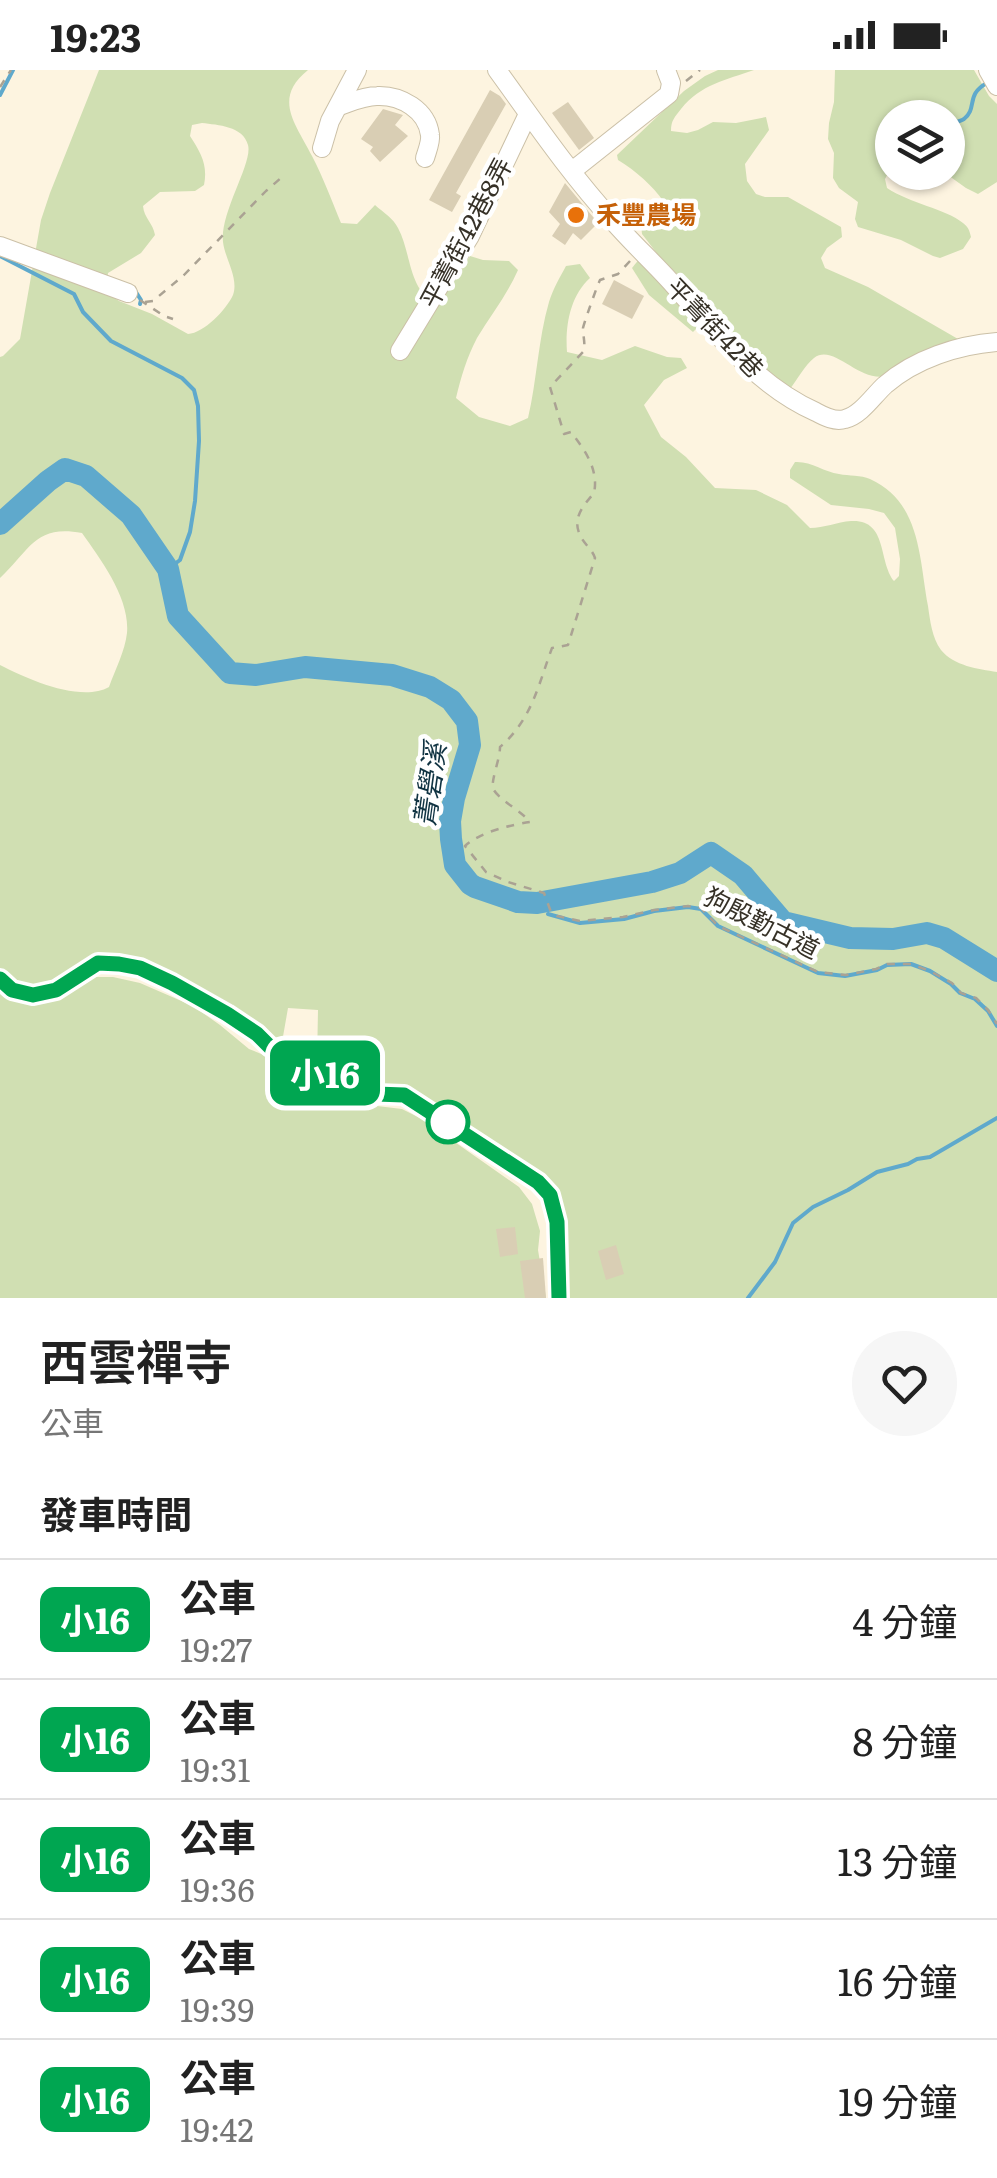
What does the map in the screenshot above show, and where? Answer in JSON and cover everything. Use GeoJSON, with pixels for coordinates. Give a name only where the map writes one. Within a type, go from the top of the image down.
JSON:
{"type":"FeatureCollection","features":[{"type":"Feature","properties":{"kind":"street"},"geometry":{"type":"LineString","coordinates":[[322,148],[330,120],[357,70]]}},
{"type":"Feature","properties":{"kind":"street","name":"平菁街42巷"},"geometry":{"type":"LineString","coordinates":[[497,70],[613,222],[729,348],[775,390],[799,405],[843,420],[904,371],[951,350],[997,342]]}},
{"type":"Feature","properties":{"kind":"street"},"geometry":{"type":"LineString","coordinates":[[572,171],[669,94],[671,83],[666,70]]}},
{"type":"Feature","properties":{"kind":"street"},"geometry":{"type":"LineString","coordinates":[[988,70],[997,86]]}},
{"type":"Feature","properties":{"kind":"street"},"geometry":{"type":"LineString","coordinates":[[338,106],[383,95],[413,105],[426,121],[431,138],[425,158]]}},
{"type":"Feature","properties":{"kind":"street","name":"平菁街42巷8弄"},"geometry":{"type":"LineString","coordinates":[[400,351],[470,236],[528,114]]}},
{"type":"Feature","properties":{"kind":"street"},"geometry":{"type":"LineString","coordinates":[[0,246],[128,292]]}},
{"type":"Feature","properties":{"kind":"street"},"geometry":{"type":"LineString","coordinates":[[0,979],[12,990],[33,995],[56,990],[98,963],[140,968],[227,1014],[270,1047],[307,1060],[348,1093],[404,1095],[538,1182],[550,1195],[557,1222],[559,1298]]}},
{"type":"Feature","properties":{"kind":"path"},"geometry":{"type":"LineString","coordinates":[[0,86],[11,70]]}},
{"type":"Feature","properties":{"kind":"path"},"geometry":{"type":"LineString","coordinates":[[173,319],[145,302],[153,301],[184,275],[282,177]]}},
{"type":"Feature","properties":{"kind":"path","name":"狗殷勤古道"},"geometry":{"type":"LineString","coordinates":[[641,249],[618,274],[600,280],[592,309],[584,320],[586,346],[550,387],[564,434],[571,432],[586,452],[594,473],[594,494],[578,511],[578,523],[580,537],[595,558],[568,645],[552,648],[536,700],[500,747],[492,785],[495,793],[523,812],[530,822],[515,824],[464,846],[486,872],[544,893],[551,912],[558,916],[580,921],[688,906],[701,908],[718,926],[818,972],[846,975],[887,964],[920,967],[976,998],[997,1024]]}},
{"type":"Feature","properties":{"kind":"green space"},"geometry":{"type":"Polygon","coordinates":[[[99,70],[308,70],[291,91],[290,112],[341,223],[357,224],[375,205],[385,213],[403,238],[421,291],[438,303],[470,256],[509,261],[518,270],[477,338],[458,390],[456,398],[479,417],[510,426],[528,418],[549,302],[566,266],[580,264],[590,278],[570,312],[567,352],[602,360],[635,346],[681,358],[687,368],[664,380],[644,405],[661,437],[715,488],[756,490],[787,505],[810,528],[863,522],[877,534],[894,581],[899,576],[900,559],[895,528],[884,513],[831,505],[790,478],[790,470],[795,462],[801,462],[833,473],[866,478],[887,489],[899,502],[915,533],[938,645],[959,663],[997,672],[997,1298],[568,1298],[557,1199],[441,1110],[351,1088],[317,1062],[318,1010],[288,1008],[281,1048],[121,960],[58,984],[19,988],[0,973],[0,665],[54,687],[97,691],[109,687],[127,633],[119,593],[82,533],[66,531],[43,536],[0,578],[0,357],[20,339],[41,220],[99,70]],[[202,123],[192,125],[190,136],[203,159],[204,185],[195,191],[160,192],[143,206],[155,235],[141,253],[108,273],[106,292],[188,334],[214,320],[233,295],[223,230],[248,153],[241,134],[202,123]]]}},
{"type":"Feature","properties":{"kind":"green space"},"geometry":{"type":"Polygon","coordinates":[[[718,70],[754,70],[697,94],[675,117],[671,131],[687,133],[713,122],[736,123],[766,117],[769,130],[745,164],[747,181],[756,194],[788,197],[841,227],[842,237],[821,258],[825,268],[868,287],[959,343],[913,366],[876,377],[830,355],[822,355],[811,361],[790,389],[760,365],[659,256],[642,234],[641,224],[664,202],[617,155],[684,91],[718,70]]]}},
{"type":"Feature","properties":{"kind":"green space"},"geometry":{"type":"Polygon","coordinates":[[[835,70],[974,70],[997,104],[997,182],[978,194],[965,187],[965,100],[875,100],[875,190],[891,190],[956,218],[969,229],[971,237],[963,249],[940,258],[901,240],[858,227],[858,202],[839,188],[833,178],[834,153],[828,139],[835,70]]]}},
{"type":"Feature","properties":{"kind":"green space"},"geometry":{"type":"Polygon","coordinates":[[[640,258],[701,324],[693,332],[649,295],[632,268],[640,258]]]}},
{"type":"Feature","properties":{"kind":"green space"},"geometry":{"type":"Polygon","coordinates":[[[90,977],[140,983],[193,1006],[249,1049],[292,1062],[344,1102],[402,1109],[422,1119],[519,1187],[532,1204],[540,1231],[538,1250],[546,1298],[0,1298],[0,987],[5,992],[90,977]]]}},
{"type":"Feature","properties":{"kind":"building"},"geometry":{"type":"Polygon","coordinates":[[[490,90],[506,104],[456,193],[461,196],[452,212],[429,200],[490,90]]]}},
{"type":"Feature","properties":{"kind":"building"},"geometry":{"type":"Polygon","coordinates":[[[568,102],[594,138],[579,150],[552,113],[568,102]]]}},
{"type":"Feature","properties":{"kind":"building"},"geometry":{"type":"Polygon","coordinates":[[[383,109],[403,115],[395,125],[408,136],[380,162],[370,151],[373,147],[361,139],[383,109]]]}},
{"type":"Feature","properties":{"kind":"building","name":"禾豐農場"},"geometry":{"type":"Polygon","coordinates":[[[565,183],[598,223],[581,240],[573,233],[565,245],[552,236],[560,224],[549,212],[565,183]]]}},
{"type":"Feature","properties":{"kind":"building"},"geometry":{"type":"Polygon","coordinates":[[[614,280],[644,296],[632,319],[602,304],[614,280]]]}},
{"type":"Feature","properties":{"kind":"building"},"geometry":{"type":"Polygon","coordinates":[[[515,1227],[518,1254],[500,1257],[496,1229],[515,1227]]]}},
{"type":"Feature","properties":{"kind":"building"},"geometry":{"type":"Polygon","coordinates":[[[616,1245],[624,1274],[606,1280],[598,1251],[616,1245]]]}},
{"type":"Feature","properties":{"kind":"building"},"geometry":{"type":"Polygon","coordinates":[[[543,1258],[546,1298],[525,1298],[520,1261],[543,1258]]]}},
{"type":"Feature","properties":{"kind":"waterway"},"geometry":{"type":"LineString","coordinates":[[0,95],[13,70]]}},
{"type":"Feature","properties":{"kind":"waterway"},"geometry":{"type":"LineString","coordinates":[[965,118],[976,92],[987,83]]}},
{"type":"Feature","properties":{"kind":"waterway"},"geometry":{"type":"LineString","coordinates":[[0,256],[74,294],[83,312],[111,341],[182,378],[194,390],[199,441],[195,501],[180,560],[168,569]]}},
{"type":"Feature","properties":{"kind":"waterway"},"geometry":{"type":"LineString","coordinates":[[134,289],[140,304]]}},
{"type":"Feature","properties":{"kind":"waterway","name":"菁礐溪"},"geometry":{"type":"LineString","coordinates":[[0,524],[65,469],[86,476],[131,515],[168,569],[178,616],[230,673],[256,675],[305,667],[392,675],[430,687],[451,700],[467,721],[470,745],[454,798],[451,839],[455,865],[475,887],[518,902],[537,903],[652,882],[680,873],[711,853],[743,875],[783,922],[850,938],[893,939],[927,933],[944,938],[997,971]]}},
{"type":"Feature","properties":{"kind":"waterway","name":"菁礐溪"},"geometry":{"type":"LineString","coordinates":[[518,902],[539,910]]}},
{"type":"Feature","properties":{"kind":"waterway"},"geometry":{"type":"LineString","coordinates":[[548,914],[580,923],[688,907],[701,909],[718,926],[818,973],[845,976],[887,965],[911,964],[930,971],[975,999],[997,1026]]}},
{"type":"Feature","properties":{"kind":"waterway"},"geometry":{"type":"LineString","coordinates":[[748,1298],[775,1262],[793,1223],[813,1207],[877,1172],[930,1157],[997,1118]]}},
{"type":"Feature","properties":{"kind":"bus line","name":"小16"},"geometry":{"type":"LineString","coordinates":[[0,979],[12,990],[33,995],[56,990],[98,963],[140,968],[227,1014],[270,1047],[307,1060],[348,1093],[404,1095],[538,1182],[550,1195],[557,1222],[559,1298]]}},
{"type":"Feature","properties":{"kind":"place","name":"禾豐農場"},"geometry":{"type":"Point","coordinates":[576,215]}}]}
